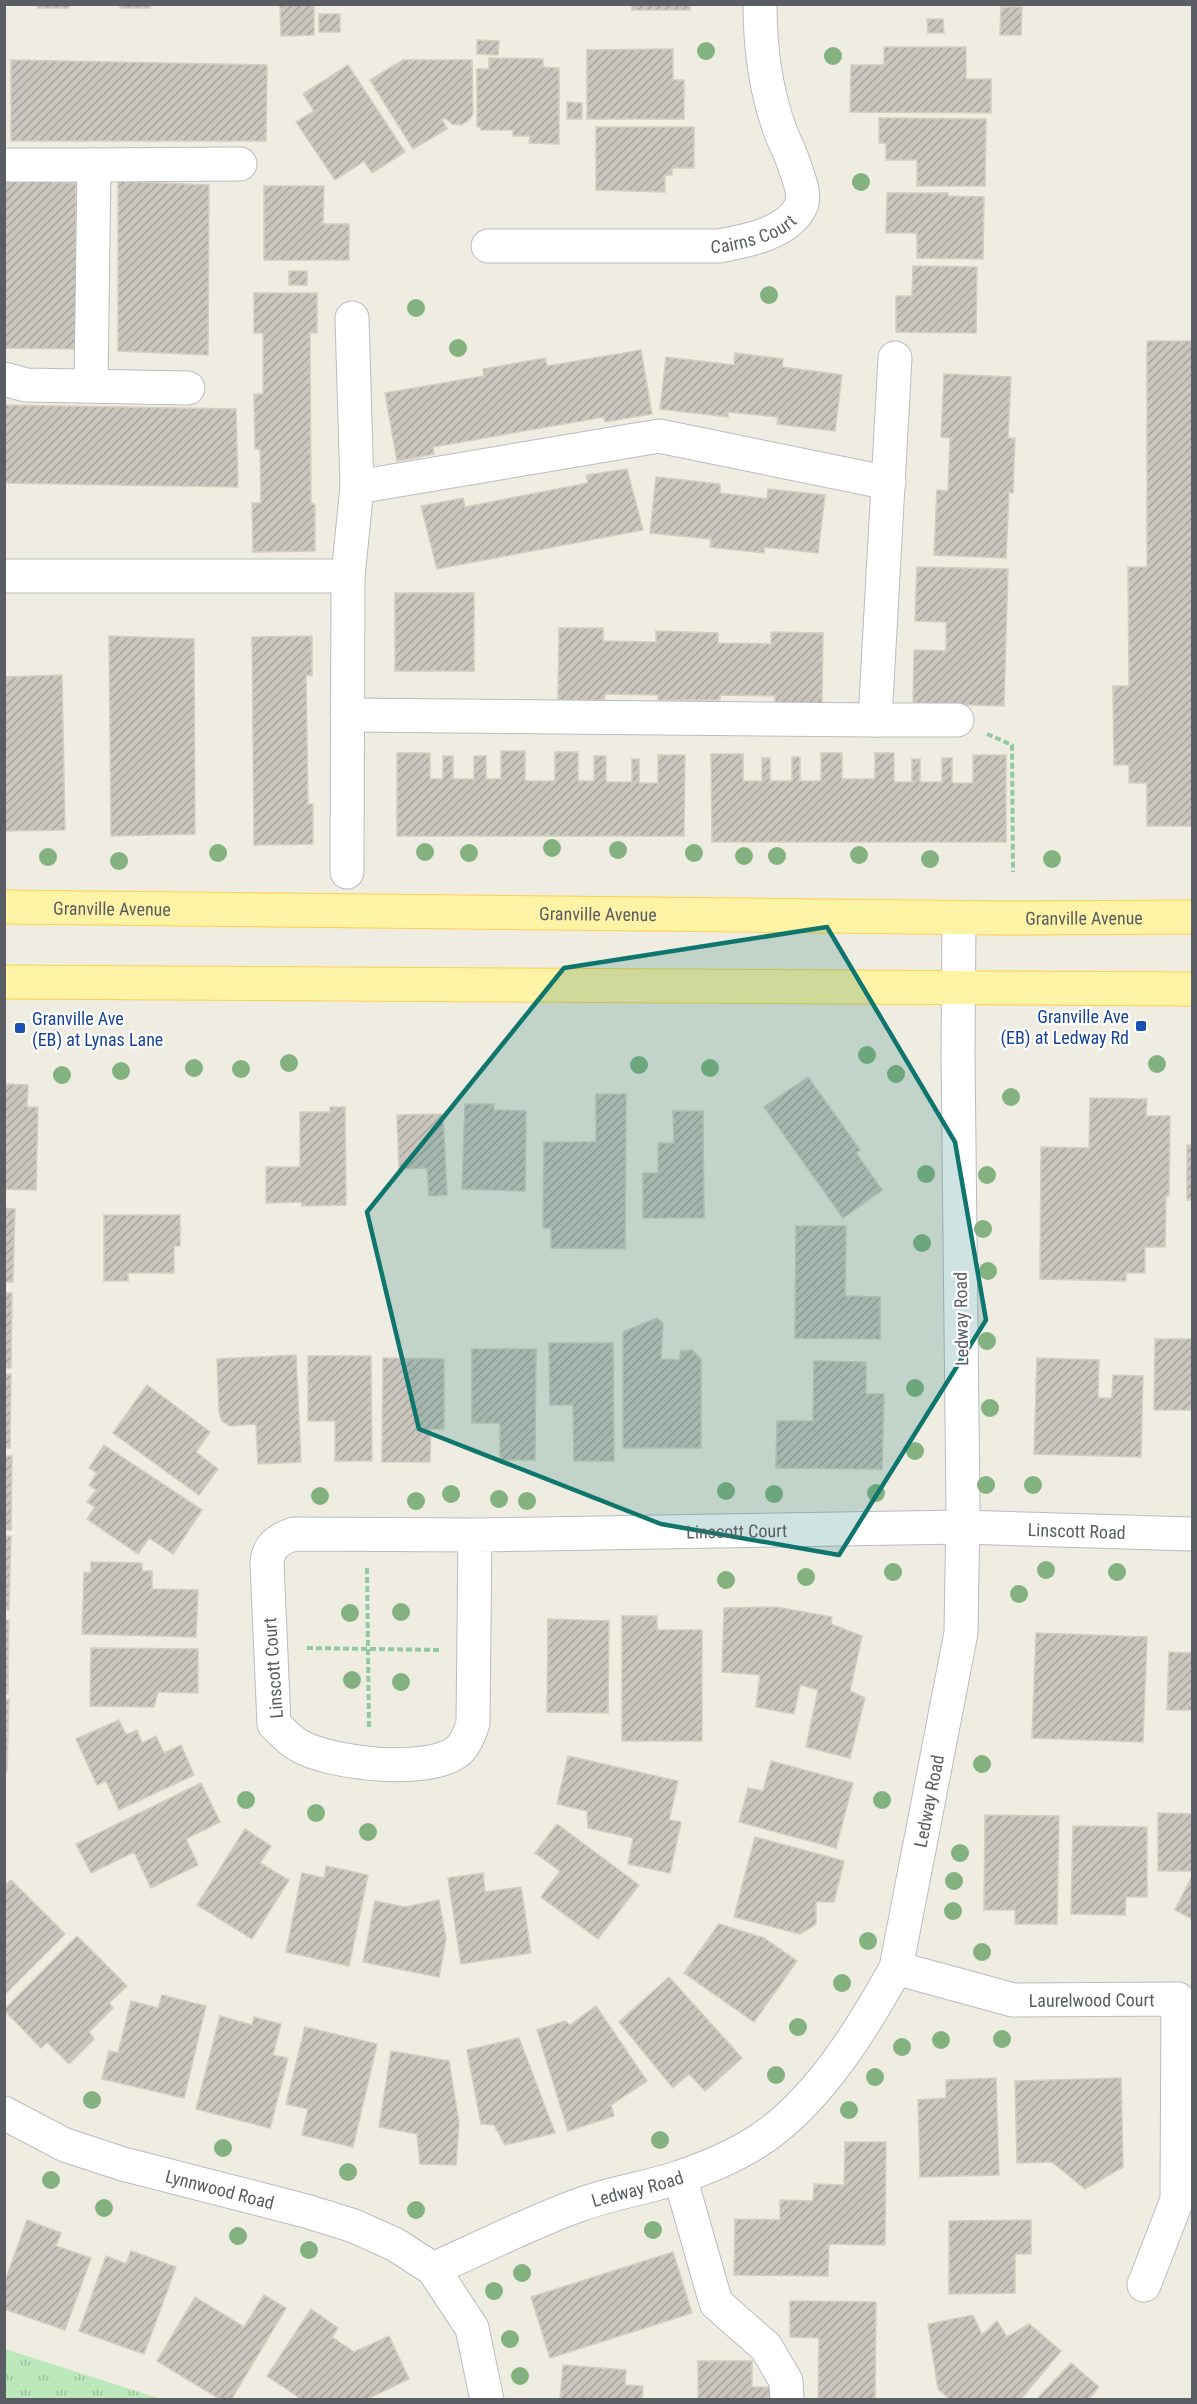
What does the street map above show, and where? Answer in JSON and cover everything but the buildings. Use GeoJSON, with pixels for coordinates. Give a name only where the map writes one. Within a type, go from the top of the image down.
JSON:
{"type":"FeatureCollection","features":[{"type":"Feature","properties":{"kind":"main road","name":"Granville Avenue"},"geometry":{"type":"LineString","coordinates":[[4,907],[959,918],[1192,917]]}},
{"type":"Feature","properties":{"kind":"main road"},"geometry":{"type":"LineString","coordinates":[[4,982],[1192,989]]}},
{"type":"Feature","properties":{"kind":"street","name":"Cairns Court"},"geometry":{"type":"LineString","coordinates":[[488,246],[719,246],[752,239],[776,230],[791,218],[800,208],[802,194],[792,158],[780,129],[764,71],[760,41],[760,4]]}},
{"type":"Feature","properties":{"kind":"street"},"geometry":{"type":"LineString","coordinates":[[4,165],[240,164]]}},
{"type":"Feature","properties":{"kind":"street"},"geometry":{"type":"LineString","coordinates":[[91,385],[94,165]]}},
{"type":"Feature","properties":{"kind":"street"},"geometry":{"type":"LineString","coordinates":[[347,872],[348,576],[357,487],[352,318]]}},
{"type":"Feature","properties":{"kind":"street"},"geometry":{"type":"LineString","coordinates":[[875,720],[895,358]]}},
{"type":"Feature","properties":{"kind":"street"},"geometry":{"type":"LineString","coordinates":[[4,379],[26,385],[188,388]]}},
{"type":"Feature","properties":{"kind":"street"},"geometry":{"type":"LineString","coordinates":[[357,487],[658,436],[889,483]]}},
{"type":"Feature","properties":{"kind":"street"},"geometry":{"type":"LineString","coordinates":[[4,576],[348,576]]}},
{"type":"Feature","properties":{"kind":"street"},"geometry":{"type":"LineString","coordinates":[[347,715],[957,720]]}},
{"type":"Feature","properties":{"kind":"street","name":"Ledway Road"},"geometry":{"type":"LineString","coordinates":[[433,2269],[579,2205],[680,2176],[720,2161],[758,2140],[789,2116],[829,2072],[870,2016],[896,1968],[961,1634],[959,918]]}},
{"type":"Feature","properties":{"kind":"street","name":"Linscott Road"},"geometry":{"type":"LineString","coordinates":[[962,1527],[1192,1534]]}},
{"type":"Feature","properties":{"kind":"street","name":"Linscott Court"},"geometry":{"type":"LineString","coordinates":[[475,1535],[473,1723],[468,1738],[458,1751],[441,1759],[423,1763],[370,1763],[322,1756],[296,1745],[274,1724],[267,1563],[268,1554],[275,1543],[294,1534],[475,1535],[962,1527]]}},
{"type":"Feature","properties":{"kind":"street","name":"Laurelwood Court"},"geometry":{"type":"LineString","coordinates":[[896,1968],[1013,2000],[1178,1999],[1177,2200],[1144,2285]]}},
{"type":"Feature","properties":{"kind":"street","name":"Lynnwood Road"},"geometry":{"type":"LineString","coordinates":[[4,2113],[64,2145],[123,2164],[296,2208],[354,2226],[396,2245],[433,2269]]}},
{"type":"Feature","properties":{"kind":"street"},"geometry":{"type":"LineString","coordinates":[[680,2176],[716,2303],[766,2347],[786,2381],[787,2400]]}},
{"type":"Feature","properties":{"kind":"street"},"geometry":{"type":"LineString","coordinates":[[433,2269],[472,2328],[487,2400]]}},
{"type":"Feature","properties":{"kind":"path"},"geometry":{"type":"LineString","coordinates":[[957,720],[1012,745],[1013,872]]}},
{"type":"Feature","properties":{"kind":"path"},"geometry":{"type":"LineString","coordinates":[[366,1535],[370,1763]]}},
{"type":"Feature","properties":{"kind":"path"},"geometry":{"type":"LineString","coordinates":[[270,1647],[474,1650]]}},
{"type":"Feature","properties":{"kind":"highlighted area"},"geometry":{"type":"Polygon","coordinates":[[[827,927],[955,1142],[986,1320],[839,1555],[661,1524],[419,1429],[367,1212],[564,968],[827,927]]]}},
{"type":"Feature","properties":{"kind":"green space"},"geometry":{"type":"Polygon","coordinates":[[[5,2349],[161,2399],[5,2399],[5,2349]]]}},
{"type":"Feature","properties":{"kind":"place","name":"Granville Ave (EB) at Ledway Rd"},"geometry":{"type":"Point","coordinates":[1141,1026]}},
{"type":"Feature","properties":{"kind":"place","name":"Granville Ave (EB) at Lynas Lane"},"geometry":{"type":"Point","coordinates":[20,1028]}}]}
